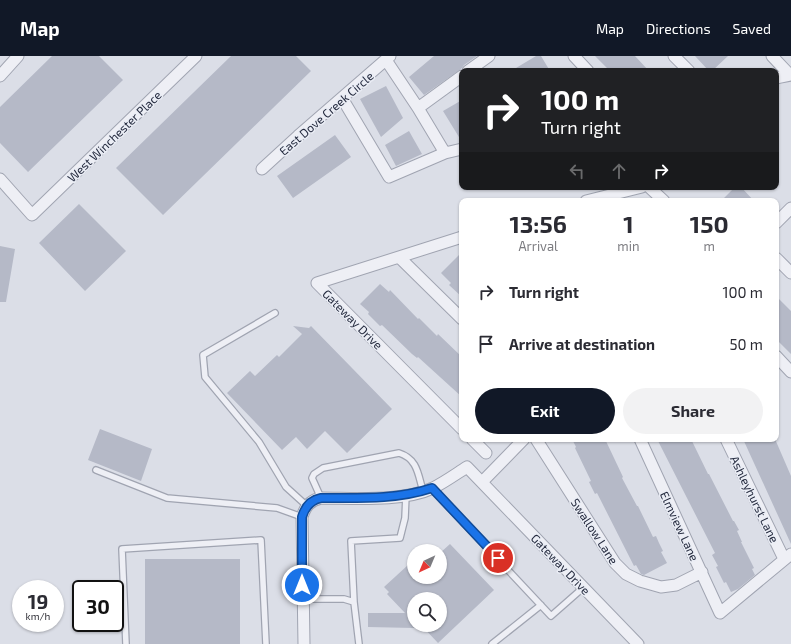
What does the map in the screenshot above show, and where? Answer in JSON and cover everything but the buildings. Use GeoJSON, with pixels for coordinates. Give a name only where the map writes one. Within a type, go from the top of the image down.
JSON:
{"type":"FeatureCollection","features":[{"type":"Feature","properties":{"kind":"street"},"geometry":{"type":"LineString","coordinates":[[0,76],[18,56]]}},
{"type":"Feature","properties":{"kind":"street","name":"West Winchester Place"},"geometry":{"type":"LineString","coordinates":[[0,180],[32,215],[196,56]]}},
{"type":"Feature","properties":{"kind":"street"},"geometry":{"type":"LineString","coordinates":[[472,68],[489,56]]}},
{"type":"Feature","properties":{"kind":"street"},"geometry":{"type":"LineString","coordinates":[[574,56],[585,68]]}},
{"type":"Feature","properties":{"kind":"street"},"geometry":{"type":"LineString","coordinates":[[674,56],[686,68]]}},
{"type":"Feature","properties":{"kind":"street"},"geometry":{"type":"LineString","coordinates":[[772,56],[790,75]]}},
{"type":"Feature","properties":{"kind":"street"},"geometry":{"type":"LineString","coordinates":[[388,58],[445,153]]}},
{"type":"Feature","properties":{"kind":"street","name":"East Dove Creek Circle"},"geometry":{"type":"LineString","coordinates":[[262,169],[388,58]]}},
{"type":"Feature","properties":{"kind":"street"},"geometry":{"type":"LineString","coordinates":[[779,77],[790,75]]}},
{"type":"Feature","properties":{"kind":"street"},"geometry":{"type":"LineString","coordinates":[[418,108],[459,78]]}},
{"type":"Feature","properties":{"kind":"street"},"geometry":{"type":"LineString","coordinates":[[342,98],[389,177],[445,153],[459,150]]}},
{"type":"Feature","properties":{"kind":"street"},"geometry":{"type":"LineString","coordinates":[[598,198],[630,190]]}},
{"type":"Feature","properties":{"kind":"street"},"geometry":{"type":"LineString","coordinates":[[653,190],[661,198]]}},
{"type":"Feature","properties":{"kind":"street"},"geometry":{"type":"LineString","coordinates":[[779,220],[791,208]]}},
{"type":"Feature","properties":{"kind":"street","name":"Gateway Drive"},"geometry":{"type":"LineString","coordinates":[[459,238],[317,283],[459,425]]}},
{"type":"Feature","properties":{"kind":"street"},"geometry":{"type":"LineString","coordinates":[[399,257],[459,316]]}},
{"type":"Feature","properties":{"kind":"street"},"geometry":{"type":"LineString","coordinates":[[779,261],[791,273]]}},
{"type":"Feature","properties":{"kind":"street"},"geometry":{"type":"LineString","coordinates":[[779,359],[791,372]]}},
{"type":"Feature","properties":{"kind":"street"},"geometry":{"type":"LineString","coordinates":[[475,442],[486,453]]}},
{"type":"Feature","properties":{"kind":"street"},"geometry":{"type":"LineString","coordinates":[[482,482],[521,442]]}},
{"type":"Feature","properties":{"kind":"street","name":"Swallow Lane"},"geometry":{"type":"LineString","coordinates":[[538,442],[615,563],[626,574],[640,581],[661,586],[676,585],[702,572]]}},
{"type":"Feature","properties":{"kind":"street","name":"Elmview Lane"},"geometry":{"type":"LineString","coordinates":[[641,442],[720,613],[788,557]]}},
{"type":"Feature","properties":{"kind":"street","name":"Ashleyhurst Lane"},"geometry":{"type":"LineString","coordinates":[[728,442],[788,557]]}},
{"type":"Feature","properties":{"kind":"street","name":"Gateway Drive"},"geometry":{"type":"LineString","coordinates":[[428,490],[445,482],[467,467],[638,644]]}},
{"type":"Feature","properties":{"kind":"street"},"geometry":{"type":"LineString","coordinates":[[304,644],[302,599],[302,517],[311,501],[321,498],[390,497],[428,490]]}},
{"type":"Feature","properties":{"kind":"lane"},"geometry":{"type":"LineString","coordinates":[[275,313],[203,355],[206,377],[259,442],[286,487],[307,506]]}},
{"type":"Feature","properties":{"kind":"lane"},"geometry":{"type":"LineString","coordinates":[[321,498],[312,478],[314,474],[323,468],[399,453],[408,456],[414,462],[428,490],[551,616],[584,587]]}},
{"type":"Feature","properties":{"kind":"lane"},"geometry":{"type":"LineString","coordinates":[[96,470],[167,498],[277,508],[302,517]]}},
{"type":"Feature","properties":{"kind":"lane"},"geometry":{"type":"LineString","coordinates":[[359,644],[354,602],[351,541],[400,538],[405,518],[406,495]]}},
{"type":"Feature","properties":{"kind":"lane"},"geometry":{"type":"LineString","coordinates":[[126,644],[122,549],[261,540],[266,644]]}},
{"type":"Feature","properties":{"kind":"lane"},"geometry":{"type":"LineString","coordinates":[[302,599],[344,599],[354,602]]}},
{"type":"Feature","properties":{"kind":"lane"},"geometry":{"type":"LineString","coordinates":[[492,644],[541,605]]}},
{"type":"Feature","properties":{"kind":"route"},"geometry":{"type":"LineString","coordinates":[[302,585],[302,517],[311,501],[321,498],[390,497],[406,495],[432,488],[498,558]]}}]}
